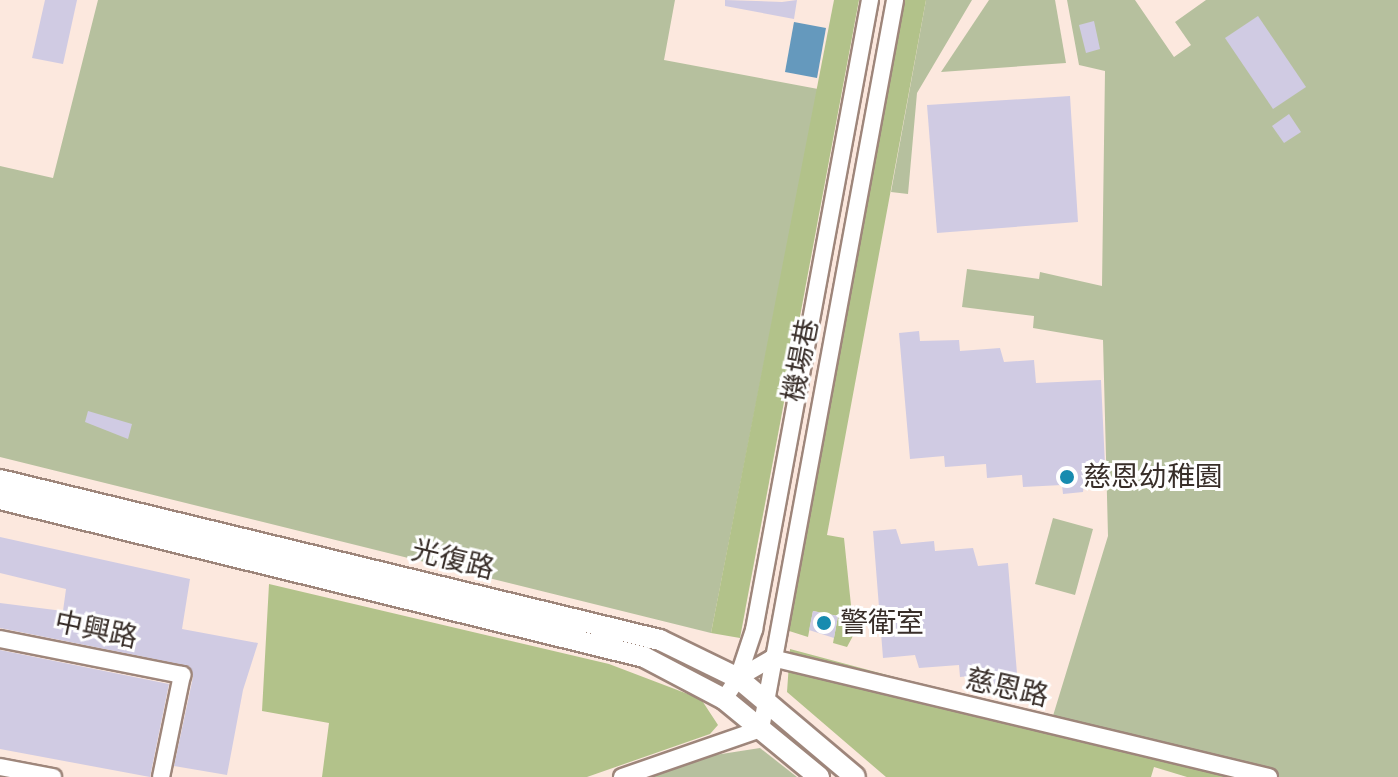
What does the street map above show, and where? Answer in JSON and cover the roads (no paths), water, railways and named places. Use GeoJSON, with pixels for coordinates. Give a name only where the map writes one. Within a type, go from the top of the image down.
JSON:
{"type":"FeatureCollection","features":[{"type":"Feature","properties":{"kind":"main road","name":"光復路"},"geometry":{"type":"LineString","coordinates":[[0,480],[660,640],[738,678],[855,777]]}},
{"type":"Feature","properties":{"kind":"main road","name":"光復路"},"geometry":{"type":"LineString","coordinates":[[0,499],[644,657],[724,699],[819,777]]}},
{"type":"Feature","properties":{"kind":"street","name":"機場巷"},"geometry":{"type":"LineString","coordinates":[[724,699],[738,678],[754,630],[870,0]]}},
{"type":"Feature","properties":{"kind":"street","name":"機場巷"},"geometry":{"type":"LineString","coordinates":[[761,729],[764,697],[895,0]]}},
{"type":"Feature","properties":{"kind":"street"},"geometry":{"type":"LineString","coordinates":[[768,553],[791,557]]}},
{"type":"Feature","properties":{"kind":"street","name":"中興路"},"geometry":{"type":"LineString","coordinates":[[0,639],[182,675],[161,777]]}},
{"type":"Feature","properties":{"kind":"street"},"geometry":{"type":"LineString","coordinates":[[738,678],[772,658]]}},
{"type":"Feature","properties":{"kind":"street","name":"慈恩路"},"geometry":{"type":"LineString","coordinates":[[772,658],[1269,777]]}},
{"type":"Feature","properties":{"kind":"street"},"geometry":{"type":"LineString","coordinates":[[622,777],[761,729]]}},
{"type":"Feature","properties":{"kind":"street"},"geometry":{"type":"LineString","coordinates":[[0,767],[53,777]]}},
{"type":"Feature","properties":{"kind":"water"},"geometry":{"type":"Polygon","coordinates":[[[794,22],[826,28],[817,78],[785,72],[794,22]]]}},
{"type":"Feature","properties":{"kind":"place","name":"慈恩幼稚園"},"geometry":{"type":"Point","coordinates":[1067,477]}},
{"type":"Feature","properties":{"kind":"place","name":"警衛室"},"geometry":{"type":"Point","coordinates":[824,623]}}]}
